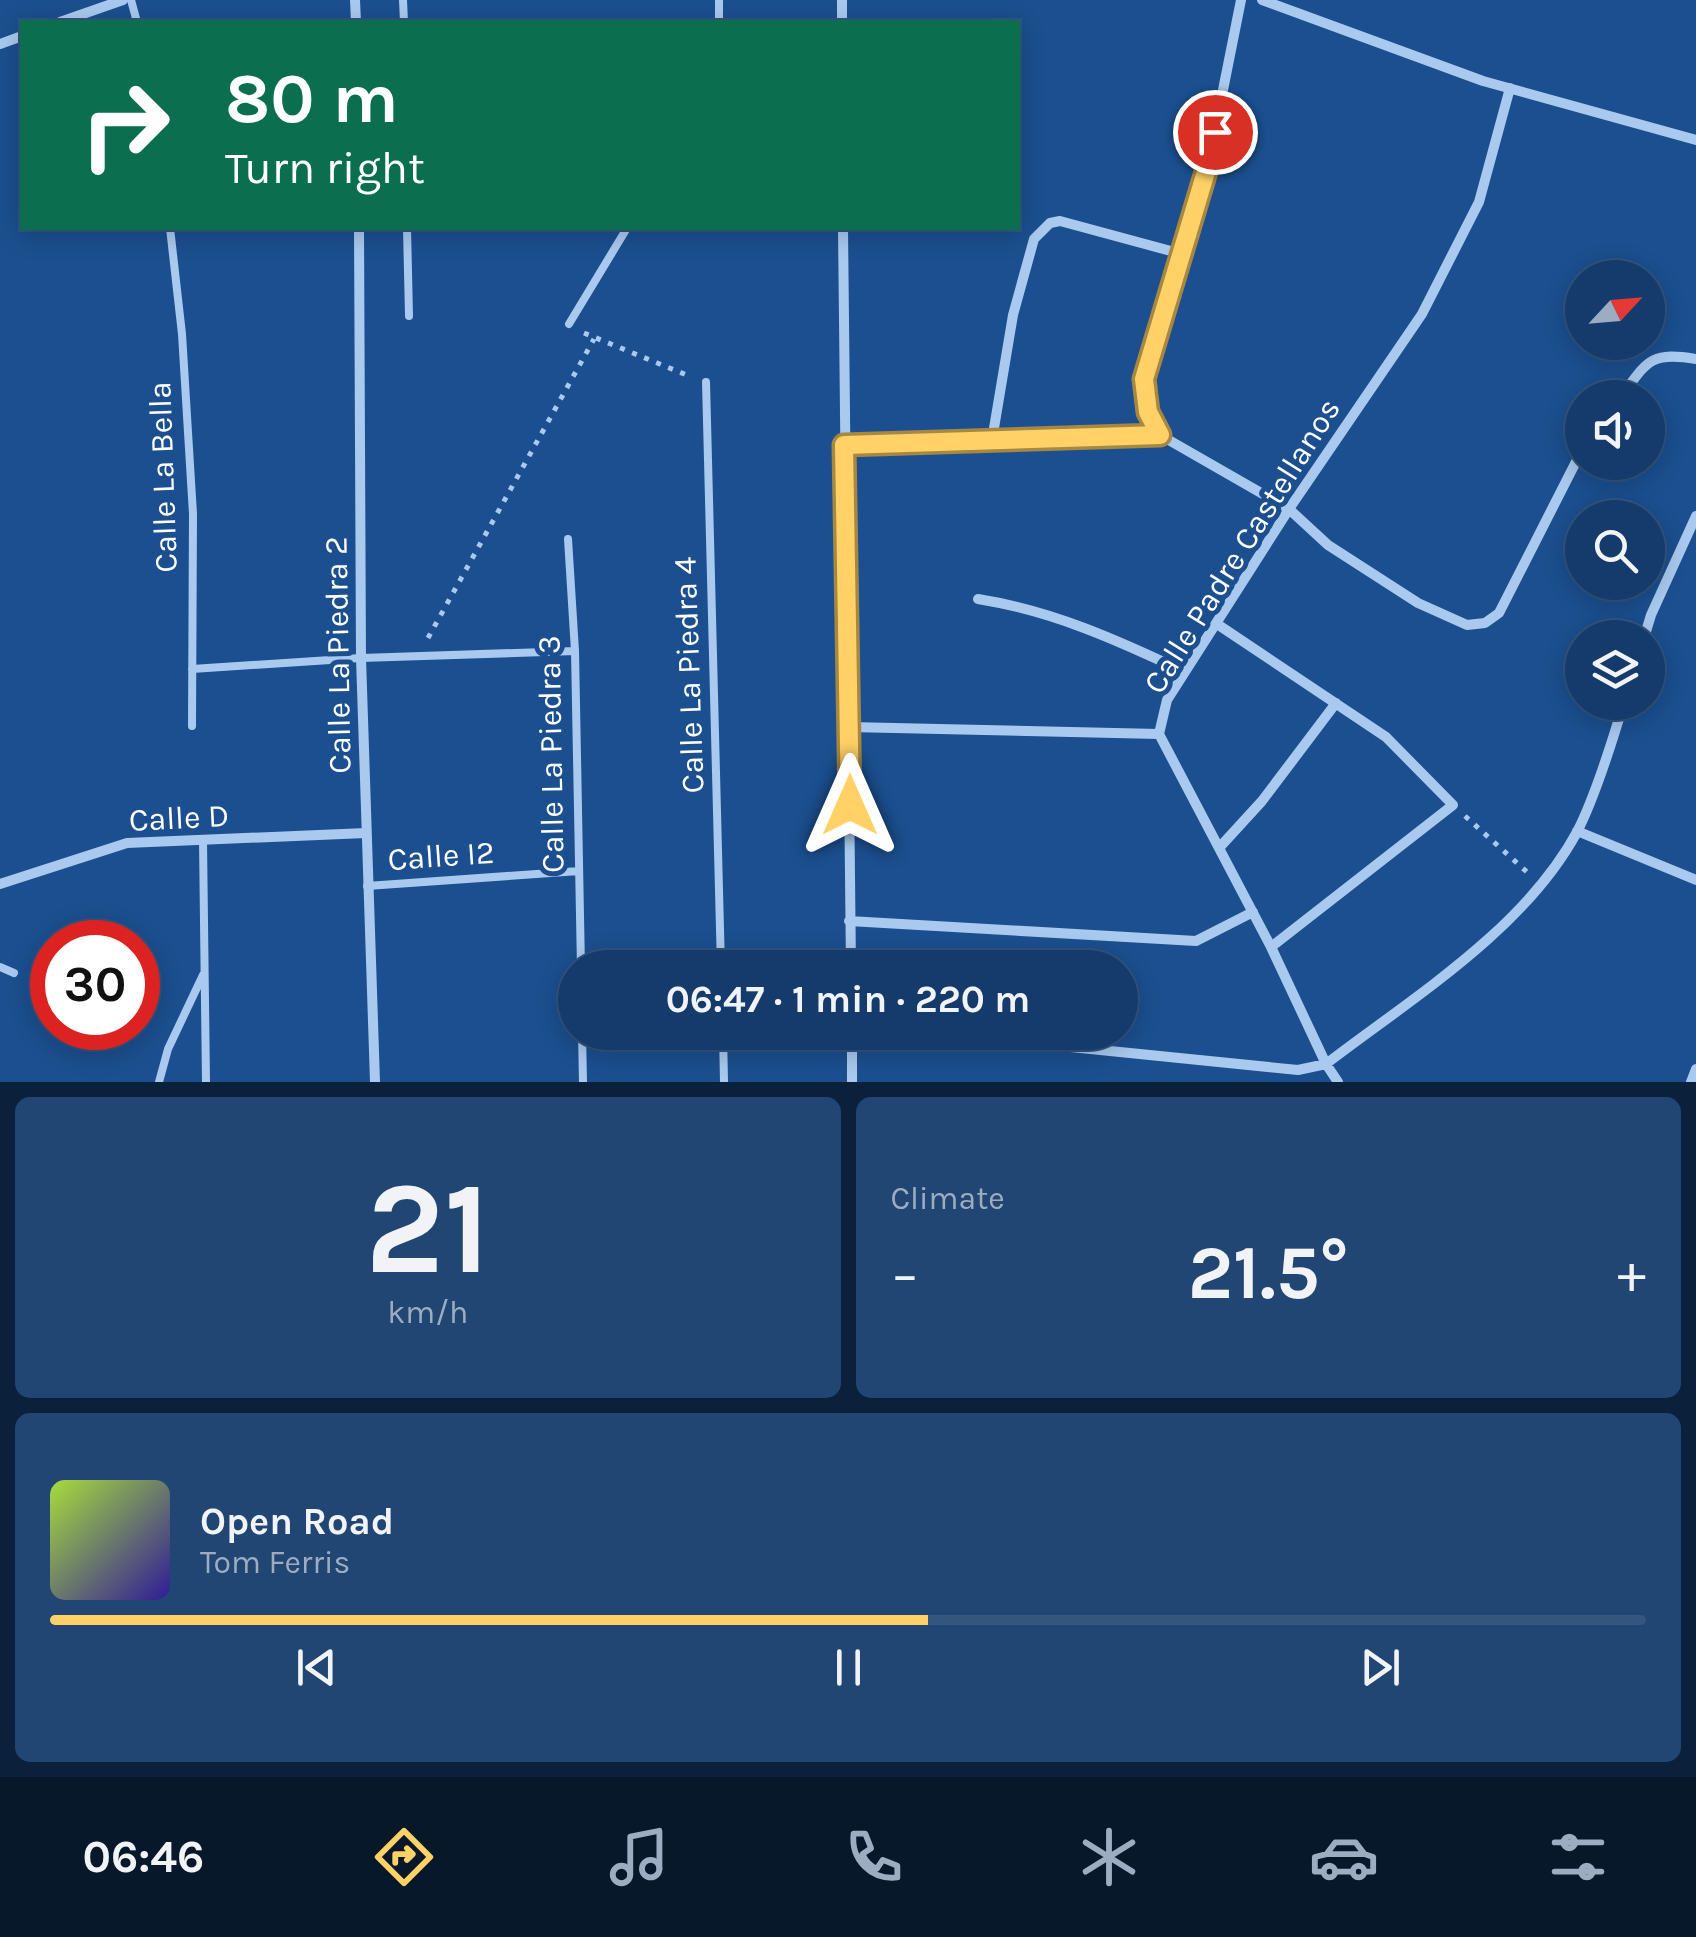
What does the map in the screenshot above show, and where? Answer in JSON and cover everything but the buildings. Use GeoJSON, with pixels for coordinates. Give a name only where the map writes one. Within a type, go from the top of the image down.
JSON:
{"type":"FeatureCollection","features":[{"type":"Feature","properties":{"kind":"street"},"geometry":{"type":"LineString","coordinates":[[66,20],[127,0]]}},
{"type":"Feature","properties":{"kind":"street"},"geometry":{"type":"LineString","coordinates":[[1160,435],[1148,412],[1144,379],[1208,165],[1241,0]]}},
{"type":"Feature","properties":{"kind":"street"},"geometry":{"type":"LineString","coordinates":[[1262,0],[1483,81],[1696,140]]}},
{"type":"Feature","properties":{"kind":"street","name":"Calle Padre Castellanos"},"geometry":{"type":"LineString","coordinates":[[1338,1082],[1160,734],[1167,700],[1289,509],[1422,314],[1478,202],[1510,88]]}},
{"type":"Feature","properties":{"kind":"street"},"geometry":{"type":"LineString","coordinates":[[992,440],[1013,316],[1034,239],[1041,229],[1060,221],[1182,254]]}},
{"type":"Feature","properties":{"kind":"street","name":"Calle La Piedra 2"},"geometry":{"type":"LineString","coordinates":[[359,230],[362,658],[375,1082]]}},
{"type":"Feature","properties":{"kind":"street"},"geometry":{"type":"LineString","coordinates":[[843,230],[851,950]]}},
{"type":"Feature","properties":{"kind":"street"},"geometry":{"type":"LineString","coordinates":[[1635,380],[1650,361],[1661,355],[1696,359]]}},
{"type":"Feature","properties":{"kind":"street"},"geometry":{"type":"LineString","coordinates":[[844,445],[1160,435],[1289,509],[1328,545],[1418,604],[1467,625],[1485,623],[1499,613],[1567,480]]}},
{"type":"Feature","properties":{"kind":"street"},"geometry":{"type":"LineString","coordinates":[[1649,620],[1696,516]]}},
{"type":"Feature","properties":{"kind":"street"},"geometry":{"type":"LineString","coordinates":[[978,598],[1028,607],[1104,633],[1185,672]]}},
{"type":"Feature","properties":{"kind":"street"},"geometry":{"type":"LineString","coordinates":[[1217,624],[1386,737],[1453,805],[1270,947]]}},
{"type":"Feature","properties":{"kind":"street"},"geometry":{"type":"LineString","coordinates":[[1219,848],[1262,800],[1336,704]]}},
{"type":"Feature","properties":{"kind":"street"},"geometry":{"type":"LineString","coordinates":[[1101,1050],[1298,1070],[1326,1064],[1498,930],[1540,884],[1577,831],[1617,720]]}},
{"type":"Feature","properties":{"kind":"street"},"geometry":{"type":"LineString","coordinates":[[850,727],[1160,734]]}},
{"type":"Feature","properties":{"kind":"street"},"geometry":{"type":"LineString","coordinates":[[1577,831],[1696,880]]}},
{"type":"Feature","properties":{"kind":"street","name":"Calle D"},"geometry":{"type":"LineString","coordinates":[[0,884],[127,843],[366,832]]}},
{"type":"Feature","properties":{"kind":"street"},"geometry":{"type":"LineString","coordinates":[[850,922],[1196,940],[1253,912]]}},
{"type":"Feature","properties":{"kind":"street"},"geometry":{"type":"LineString","coordinates":[[852,1050],[852,1082]]}},
{"type":"Feature","properties":{"kind":"street"},"geometry":{"type":"LineString","coordinates":[[1692,1082],[1696,1069]]}},
{"type":"Feature","properties":{"kind":"lane","name":"Calle La Bella"},"geometry":{"type":"LineString","coordinates":[[170,230],[182,334],[193,514],[192,726]]}},
{"type":"Feature","properties":{"kind":"lane"},"geometry":{"type":"LineString","coordinates":[[408,230],[409,316]]}},
{"type":"Feature","properties":{"kind":"lane"},"geometry":{"type":"LineString","coordinates":[[569,324],[626,230]]}},
{"type":"Feature","properties":{"kind":"lane","name":"Calle La Piedra 4"},"geometry":{"type":"LineString","coordinates":[[706,382],[721,950]]}},
{"type":"Feature","properties":{"kind":"lane","name":"Calle La Piedra 3"},"geometry":{"type":"LineString","coordinates":[[568,540],[581,950]]}},
{"type":"Feature","properties":{"kind":"lane"},"geometry":{"type":"LineString","coordinates":[[192,669],[574,651]]}},
{"type":"Feature","properties":{"kind":"lane"},"geometry":{"type":"LineString","coordinates":[[203,841],[206,1082]]}},
{"type":"Feature","properties":{"kind":"lane","name":"Calle I2"},"geometry":{"type":"LineString","coordinates":[[367,886],[579,871]]}},
{"type":"Feature","properties":{"kind":"lane"},"geometry":{"type":"LineString","coordinates":[[0,968],[14,974]]}},
{"type":"Feature","properties":{"kind":"lane"},"geometry":{"type":"LineString","coordinates":[[159,1082],[168,1048],[205,971]]}},
{"type":"Feature","properties":{"kind":"lane"},"geometry":{"type":"LineString","coordinates":[[583,1050],[584,1082]]}},
{"type":"Feature","properties":{"kind":"lane"},"geometry":{"type":"LineString","coordinates":[[723,1050],[724,1082]]}},
{"type":"Feature","properties":{"kind":"path"},"geometry":{"type":"LineString","coordinates":[[569,324],[594,339],[706,382]]}},
{"type":"Feature","properties":{"kind":"path"},"geometry":{"type":"LineString","coordinates":[[418,656],[594,339]]}},
{"type":"Feature","properties":{"kind":"path"},"geometry":{"type":"LineString","coordinates":[[1453,805],[1540,884]]}},
{"type":"Feature","properties":{"kind":"route"},"geometry":{"type":"LineString","coordinates":[[850,805],[844,445],[1160,435],[1148,412],[1144,379],[1215,132]]}}]}
